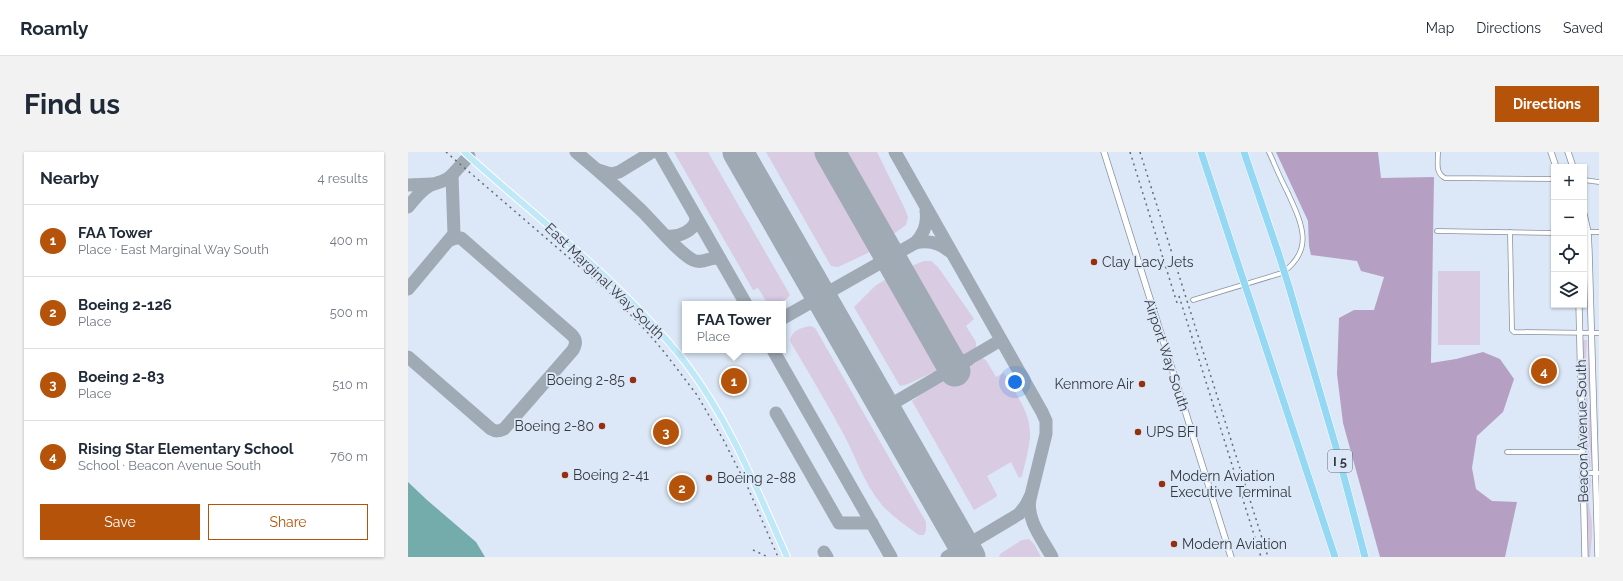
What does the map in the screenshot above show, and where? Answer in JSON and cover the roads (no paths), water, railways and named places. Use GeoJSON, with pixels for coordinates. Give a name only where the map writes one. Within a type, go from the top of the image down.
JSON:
{"type":"FeatureCollection","features":[{"type":"Feature","properties":{"kind":"highway","name":"I 5"},"geometry":{"type":"LineString","coordinates":[[1201,152],[1335,557]]}},
{"type":"Feature","properties":{"kind":"highway","name":"I 5"},"geometry":{"type":"LineString","coordinates":[[1244,152],[1289,287],[1338,454],[1365,557]]}},
{"type":"Feature","properties":{"kind":"main road","name":"East Marginal Way South"},"geometry":{"type":"LineString","coordinates":[[464,152],[602,274],[641,312],[685,363],[709,397],[732,436],[755,482],[786,557]]}},
{"type":"Feature","properties":{"kind":"main road","name":"Airport Way South"},"geometry":{"type":"LineString","coordinates":[[1104,152],[1231,557]]}},
{"type":"Feature","properties":{"kind":"main road"},"geometry":{"type":"LineString","coordinates":[[1551,152],[1555,164]]}},
{"type":"Feature","properties":{"kind":"main road"},"geometry":{"type":"LineString","coordinates":[[1568,152],[1572,164]]}},
{"type":"Feature","properties":{"kind":"main road","name":"Beacon Avenue South"},"geometry":{"type":"LineString","coordinates":[[1587,228],[1598,473],[1598,557]]}},
{"type":"Feature","properties":{"kind":"main road","name":"Beacon Avenue South"},"geometry":{"type":"LineString","coordinates":[[1578,308],[1585,557]]}},
{"type":"Feature","properties":{"kind":"street"},"geometry":{"type":"LineString","coordinates":[[1193,300],[1282,273],[1298,258],[1303,242],[1302,225],[1269,152]]}},
{"type":"Feature","properties":{"kind":"street"},"geometry":{"type":"LineString","coordinates":[[1438,152],[1438,170],[1442,176],[1449,178],[1551,179]]}},
{"type":"Feature","properties":{"kind":"street"},"geometry":{"type":"LineString","coordinates":[[1587,180],[1599,182]]}},
{"type":"Feature","properties":{"kind":"street"},"geometry":{"type":"LineString","coordinates":[[1437,231],[1551,233]]}},
{"type":"Feature","properties":{"kind":"street"},"geometry":{"type":"LineString","coordinates":[[1510,232],[1511,327],[1514,332],[1599,333]]}},
{"type":"Feature","properties":{"kind":"street"},"geometry":{"type":"LineString","coordinates":[[1588,232],[1599,232]]}},
{"type":"Feature","properties":{"kind":"street"},"geometry":{"type":"LineString","coordinates":[[1507,452],[1582,452]]}},
{"type":"Feature","properties":{"kind":"street"},"geometry":{"type":"LineString","coordinates":[[1583,473],[1598,473]]}},
{"type":"Feature","properties":{"kind":"railway"},"geometry":{"type":"LineString","coordinates":[[446,152],[611,294],[665,353],[697,395],[724,441],[748,488],[778,557]]}},
{"type":"Feature","properties":{"kind":"railway"},"geometry":{"type":"LineString","coordinates":[[1130,152],[1177,303]]}},
{"type":"Feature","properties":{"kind":"railway"},"geometry":{"type":"LineString","coordinates":[[1140,152],[1268,557]]}},
{"type":"Feature","properties":{"kind":"railway"},"geometry":{"type":"LineString","coordinates":[[1179,296],[1261,557]]}},
{"type":"Feature","properties":{"kind":"railway"},"geometry":{"type":"LineString","coordinates":[[753,550],[768,557]]}},
{"type":"Feature","properties":{"kind":"place","name":"Clay Lacy Jets"},"geometry":{"type":"Point","coordinates":[1094,262]}},
{"type":"Feature","properties":{"kind":"place","name":"Rising Star Elementary School"},"geometry":{"type":"Point","coordinates":[1544,371]}},
{"type":"Feature","properties":{"kind":"place","name":"Boeing 2-85"},"geometry":{"type":"Point","coordinates":[633,380]}},
{"type":"Feature","properties":{"kind":"place","name":"FAA Tower"},"geometry":{"type":"Point","coordinates":[734,381]}},
{"type":"Feature","properties":{"kind":"place","name":"Kenmore Air"},"geometry":{"type":"Point","coordinates":[1142,384]}},
{"type":"Feature","properties":{"kind":"place","name":"Boeing 2-80"},"geometry":{"type":"Point","coordinates":[602,426]}},
{"type":"Feature","properties":{"kind":"place","name":"Boeing 2-83"},"geometry":{"type":"Point","coordinates":[666,432]}},
{"type":"Feature","properties":{"kind":"place","name":"UPS BFI"},"geometry":{"type":"Point","coordinates":[1138,432]}},
{"type":"Feature","properties":{"kind":"place","name":"Boeing 2-41"},"geometry":{"type":"Point","coordinates":[565,475]}},
{"type":"Feature","properties":{"kind":"place","name":"Boeing 2-88"},"geometry":{"type":"Point","coordinates":[709,478]}},
{"type":"Feature","properties":{"kind":"place","name":"Modern Aviation Executive Terminal"},"geometry":{"type":"Point","coordinates":[1162,484]}},
{"type":"Feature","properties":{"kind":"place","name":"Boeing 2-126"},"geometry":{"type":"Point","coordinates":[682,488]}},
{"type":"Feature","properties":{"kind":"place","name":"Modern Aviation"},"geometry":{"type":"Point","coordinates":[1174,544]}}]}
